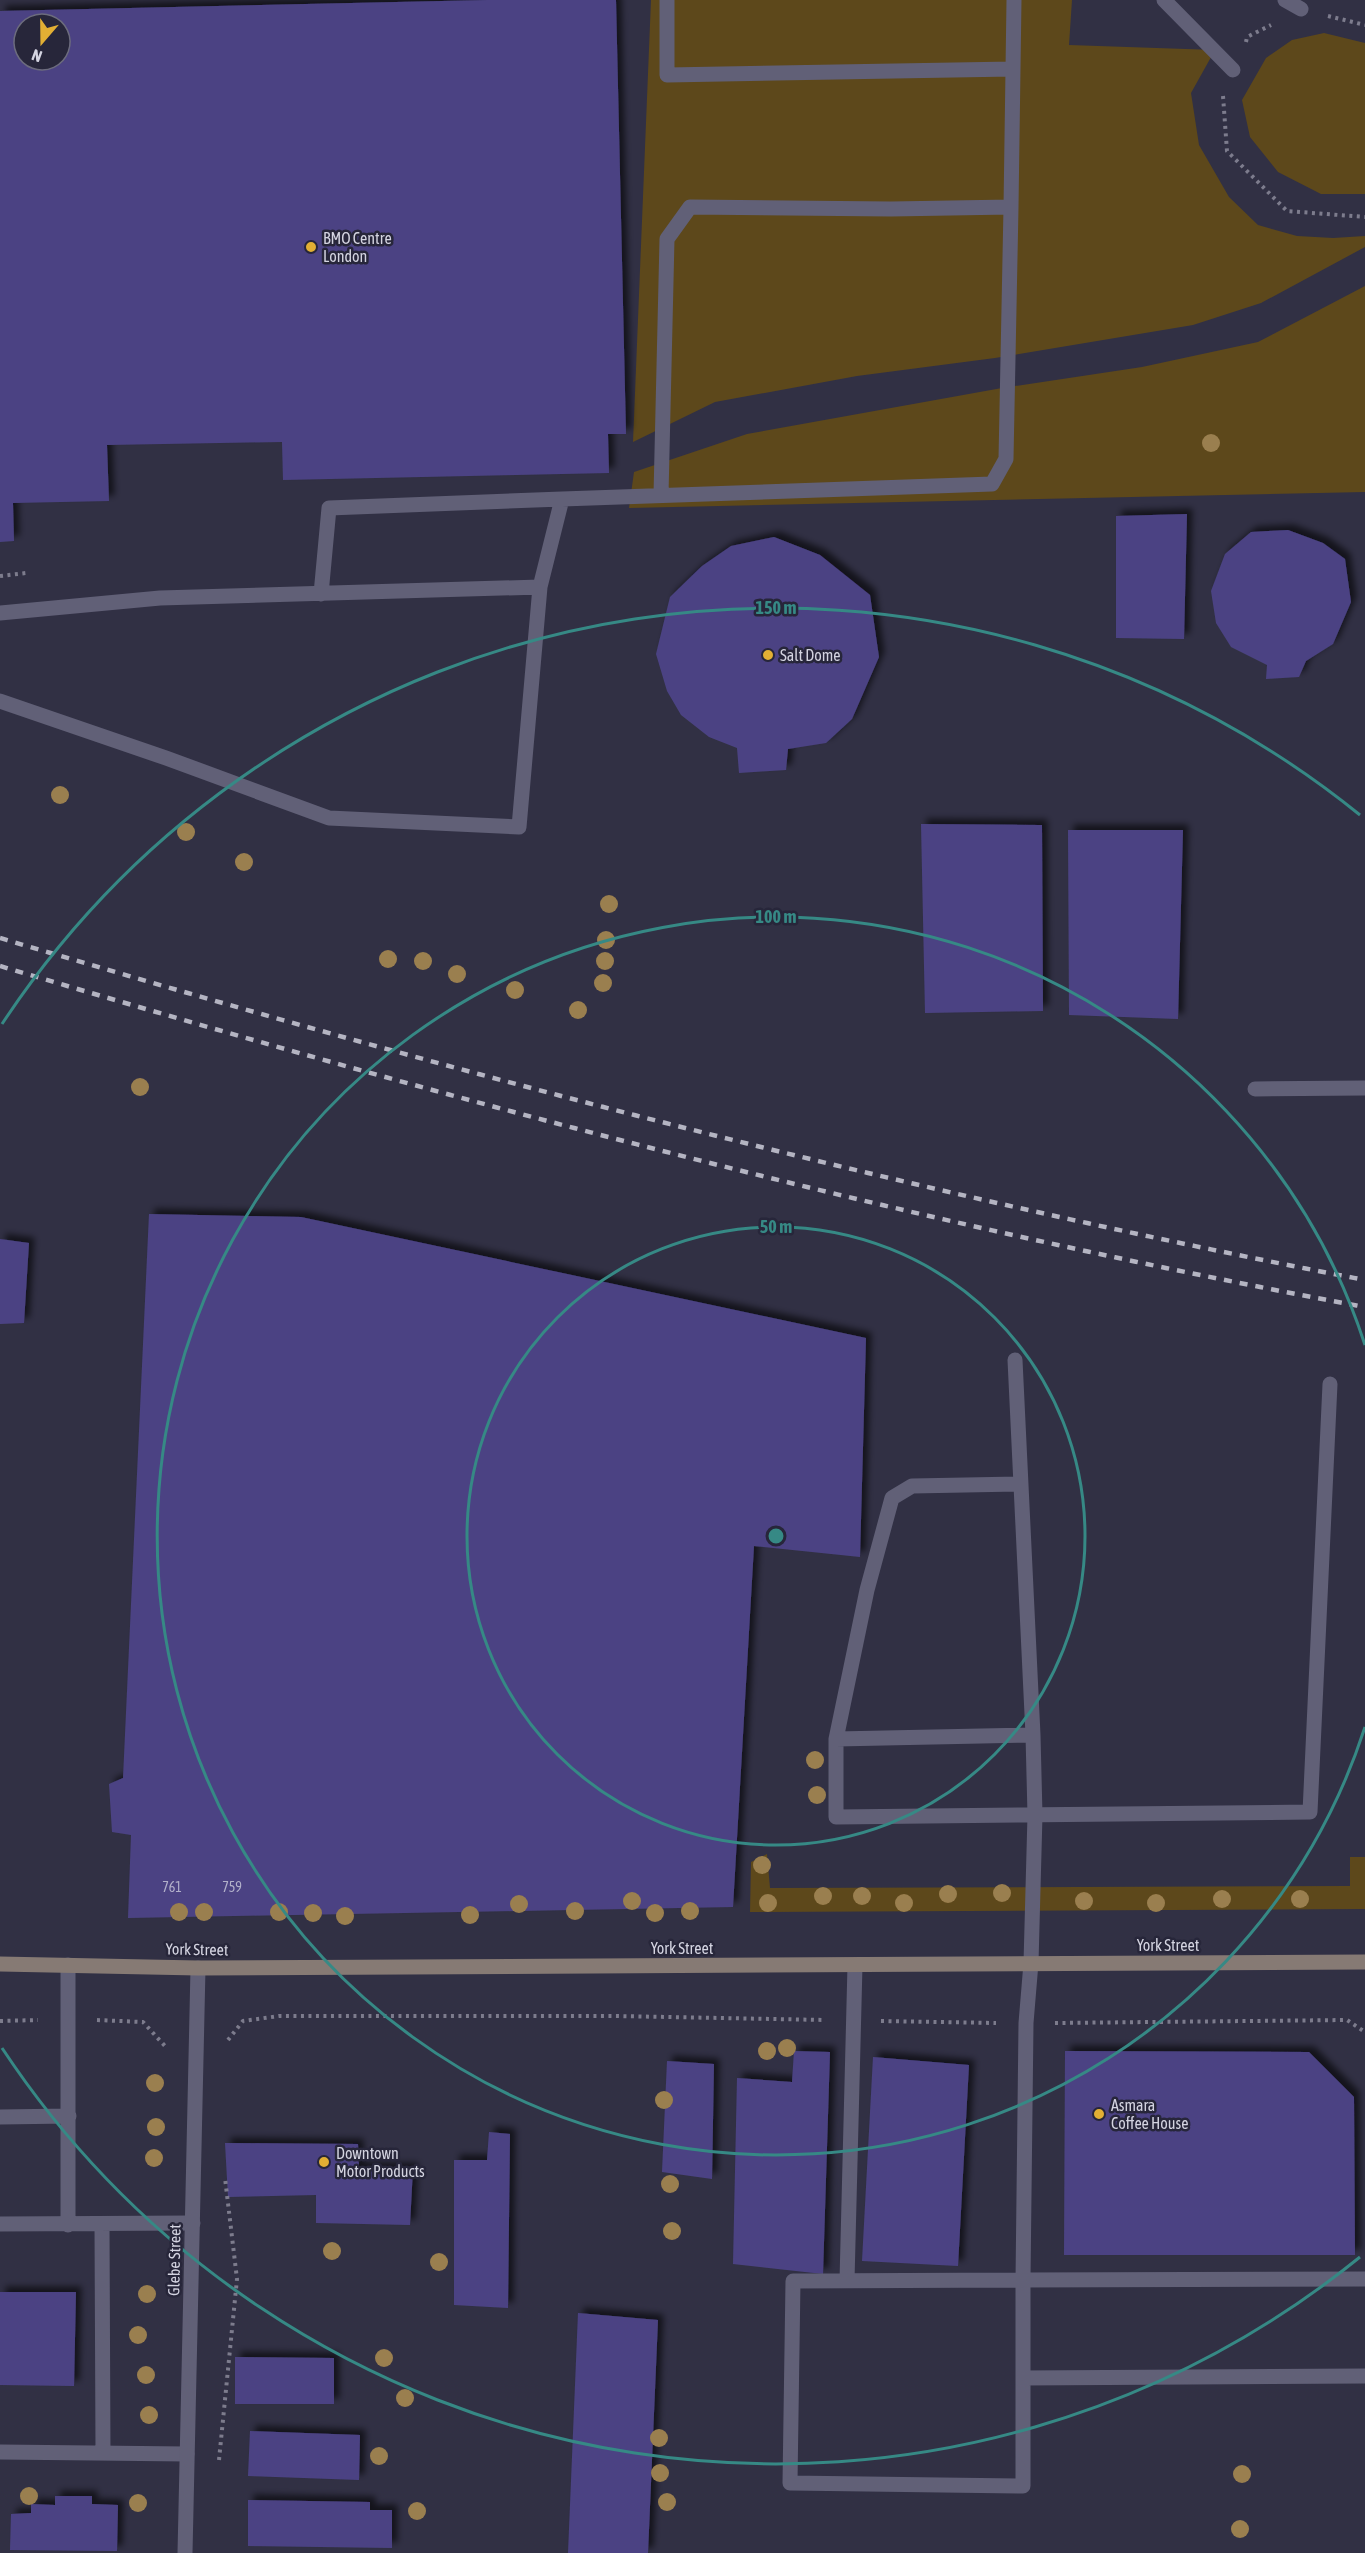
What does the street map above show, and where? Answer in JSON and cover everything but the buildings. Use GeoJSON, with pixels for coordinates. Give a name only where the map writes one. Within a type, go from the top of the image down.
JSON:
{"type":"FeatureCollection","features":[{"type":"Feature","properties":{"kind":"main road","name":"York Street"},"geometry":{"type":"LineString","coordinates":[[0,1964],[198,1968],[1365,1962]]}},
{"type":"Feature","properties":{"kind":"street"},"geometry":{"type":"LineString","coordinates":[[667,0],[667,75],[1013,69]]}},
{"type":"Feature","properties":{"kind":"street"},"geometry":{"type":"LineString","coordinates":[[321,594],[329,508],[992,484],[1006,459],[1014,0]]}},
{"type":"Feature","properties":{"kind":"street"},"geometry":{"type":"LineString","coordinates":[[1164,0],[1233,70]]}},
{"type":"Feature","properties":{"kind":"street"},"geometry":{"type":"LineString","coordinates":[[1285,0],[1301,9]]}},
{"type":"Feature","properties":{"kind":"street"},"geometry":{"type":"LineString","coordinates":[[661,495],[667,239],[690,207],[891,209],[1011,207]]}},
{"type":"Feature","properties":{"kind":"street"},"geometry":{"type":"LineString","coordinates":[[0,701],[166,758],[329,818],[519,827],[540,587],[562,499]]}},
{"type":"Feature","properties":{"kind":"street"},"geometry":{"type":"LineString","coordinates":[[0,613],[160,598],[540,587]]}},
{"type":"Feature","properties":{"kind":"street"},"geometry":{"type":"LineString","coordinates":[[1255,1089],[1365,1088]]}},
{"type":"Feature","properties":{"kind":"street"},"geometry":{"type":"LineString","coordinates":[[1015,1360],[1035,1815],[1031,1963],[1026,2024],[1023,2280],[1023,2486],[790,2483],[793,2281],[1023,2280],[1365,2279]]}},
{"type":"Feature","properties":{"kind":"street"},"geometry":{"type":"LineString","coordinates":[[1021,1484],[912,1486],[892,1498],[867,1590],[836,1739],[836,1817],[1310,1812],[1330,1384]]}},
{"type":"Feature","properties":{"kind":"street"},"geometry":{"type":"LineString","coordinates":[[836,1739],[1033,1735]]}},
{"type":"Feature","properties":{"kind":"street"},"geometry":{"type":"LineString","coordinates":[[68,1965],[68,2225]]}},
{"type":"Feature","properties":{"kind":"street"},"geometry":{"type":"LineString","coordinates":[[848,2281],[855,1965]]}},
{"type":"Feature","properties":{"kind":"street","name":"Glebe Street"},"geometry":{"type":"LineString","coordinates":[[185,2553],[198,1968]]}},
{"type":"Feature","properties":{"kind":"street"},"geometry":{"type":"LineString","coordinates":[[0,2117],[69,2116]]}},
{"type":"Feature","properties":{"kind":"street"},"geometry":{"type":"LineString","coordinates":[[0,2224],[193,2223]]}},
{"type":"Feature","properties":{"kind":"street"},"geometry":{"type":"LineString","coordinates":[[102,2225],[103,2453]]}},
{"type":"Feature","properties":{"kind":"street"},"geometry":{"type":"LineString","coordinates":[[1023,2379],[1365,2376]]}},
{"type":"Feature","properties":{"kind":"street"},"geometry":{"type":"LineString","coordinates":[[0,2452],[187,2454]]}},
{"type":"Feature","properties":{"kind":"path"},"geometry":{"type":"LineString","coordinates":[[1365,26],[1301,9],[1248,37],[1222,97],[1227,151],[1287,211],[1365,217]]}},
{"type":"Feature","properties":{"kind":"path"},"geometry":{"type":"LineString","coordinates":[[0,576],[26,573]]}},
{"type":"Feature","properties":{"kind":"path"},"geometry":{"type":"LineString","coordinates":[[226,2048],[228,2037],[243,2021],[279,2016],[616,2016],[1026,2024],[1347,2020],[1365,2032]]}},
{"type":"Feature","properties":{"kind":"path"},"geometry":{"type":"LineString","coordinates":[[0,2021],[143,2022],[165,2045],[165,2056]]}},
{"type":"Feature","properties":{"kind":"path"},"geometry":{"type":"LineString","coordinates":[[218,2470],[237,2279],[224,2167]]}},
{"type":"Feature","properties":{"kind":"shaded area"},"geometry":{"type":"Polygon","coordinates":[[[651,0],[1072,0],[1069,45],[1215,50],[1191,93],[1199,145],[1229,197],[1258,225],[1297,236],[1333,238],[1365,236],[1365,247],[1261,303],[1193,325],[995,358],[857,376],[715,402],[633,442],[651,0]]]}},
{"type":"Feature","properties":{"kind":"shaded area"},"geometry":{"type":"Polygon","coordinates":[[[1324,33],[1365,43],[1365,194],[1321,194],[1278,172],[1250,137],[1242,100],[1266,58],[1292,40],[1324,33]]]}},
{"type":"Feature","properties":{"kind":"shaded area"},"geometry":{"type":"Polygon","coordinates":[[[1365,286],[1365,492],[629,508],[634,472],[747,434],[1002,388],[1142,367],[1258,342],[1365,286]]]}},
{"type":"Feature","properties":{"kind":"shaded area"},"geometry":{"type":"Polygon","coordinates":[[[767,1854],[770,1888],[1350,1886],[1350,1857],[1365,1857],[1365,1909],[750,1912],[751,1862],[767,1854]]]}},
{"type":"Feature","properties":{"kind":"railway"},"geometry":{"type":"LineString","coordinates":[[0,938],[338,1036],[678,1126],[1021,1208],[1192,1246],[1365,1280]]}},
{"type":"Feature","properties":{"kind":"railway"},"geometry":{"type":"LineString","coordinates":[[0,966],[338,1064],[678,1155],[1020,1237],[1365,1307]]}},
{"type":"Feature","properties":{"kind":"place","name":"BMO Centre London"},"geometry":{"type":"Point","coordinates":[311,247]}},
{"type":"Feature","properties":{"kind":"place","name":"Salt Dome"},"geometry":{"type":"Point","coordinates":[768,655]}},
{"type":"Feature","properties":{"kind":"place","name":"Asmara Coffee House"},"geometry":{"type":"Point","coordinates":[1099,2114]}},
{"type":"Feature","properties":{"kind":"place","name":"Downtown Motor Products"},"geometry":{"type":"Point","coordinates":[324,2162]}}]}
